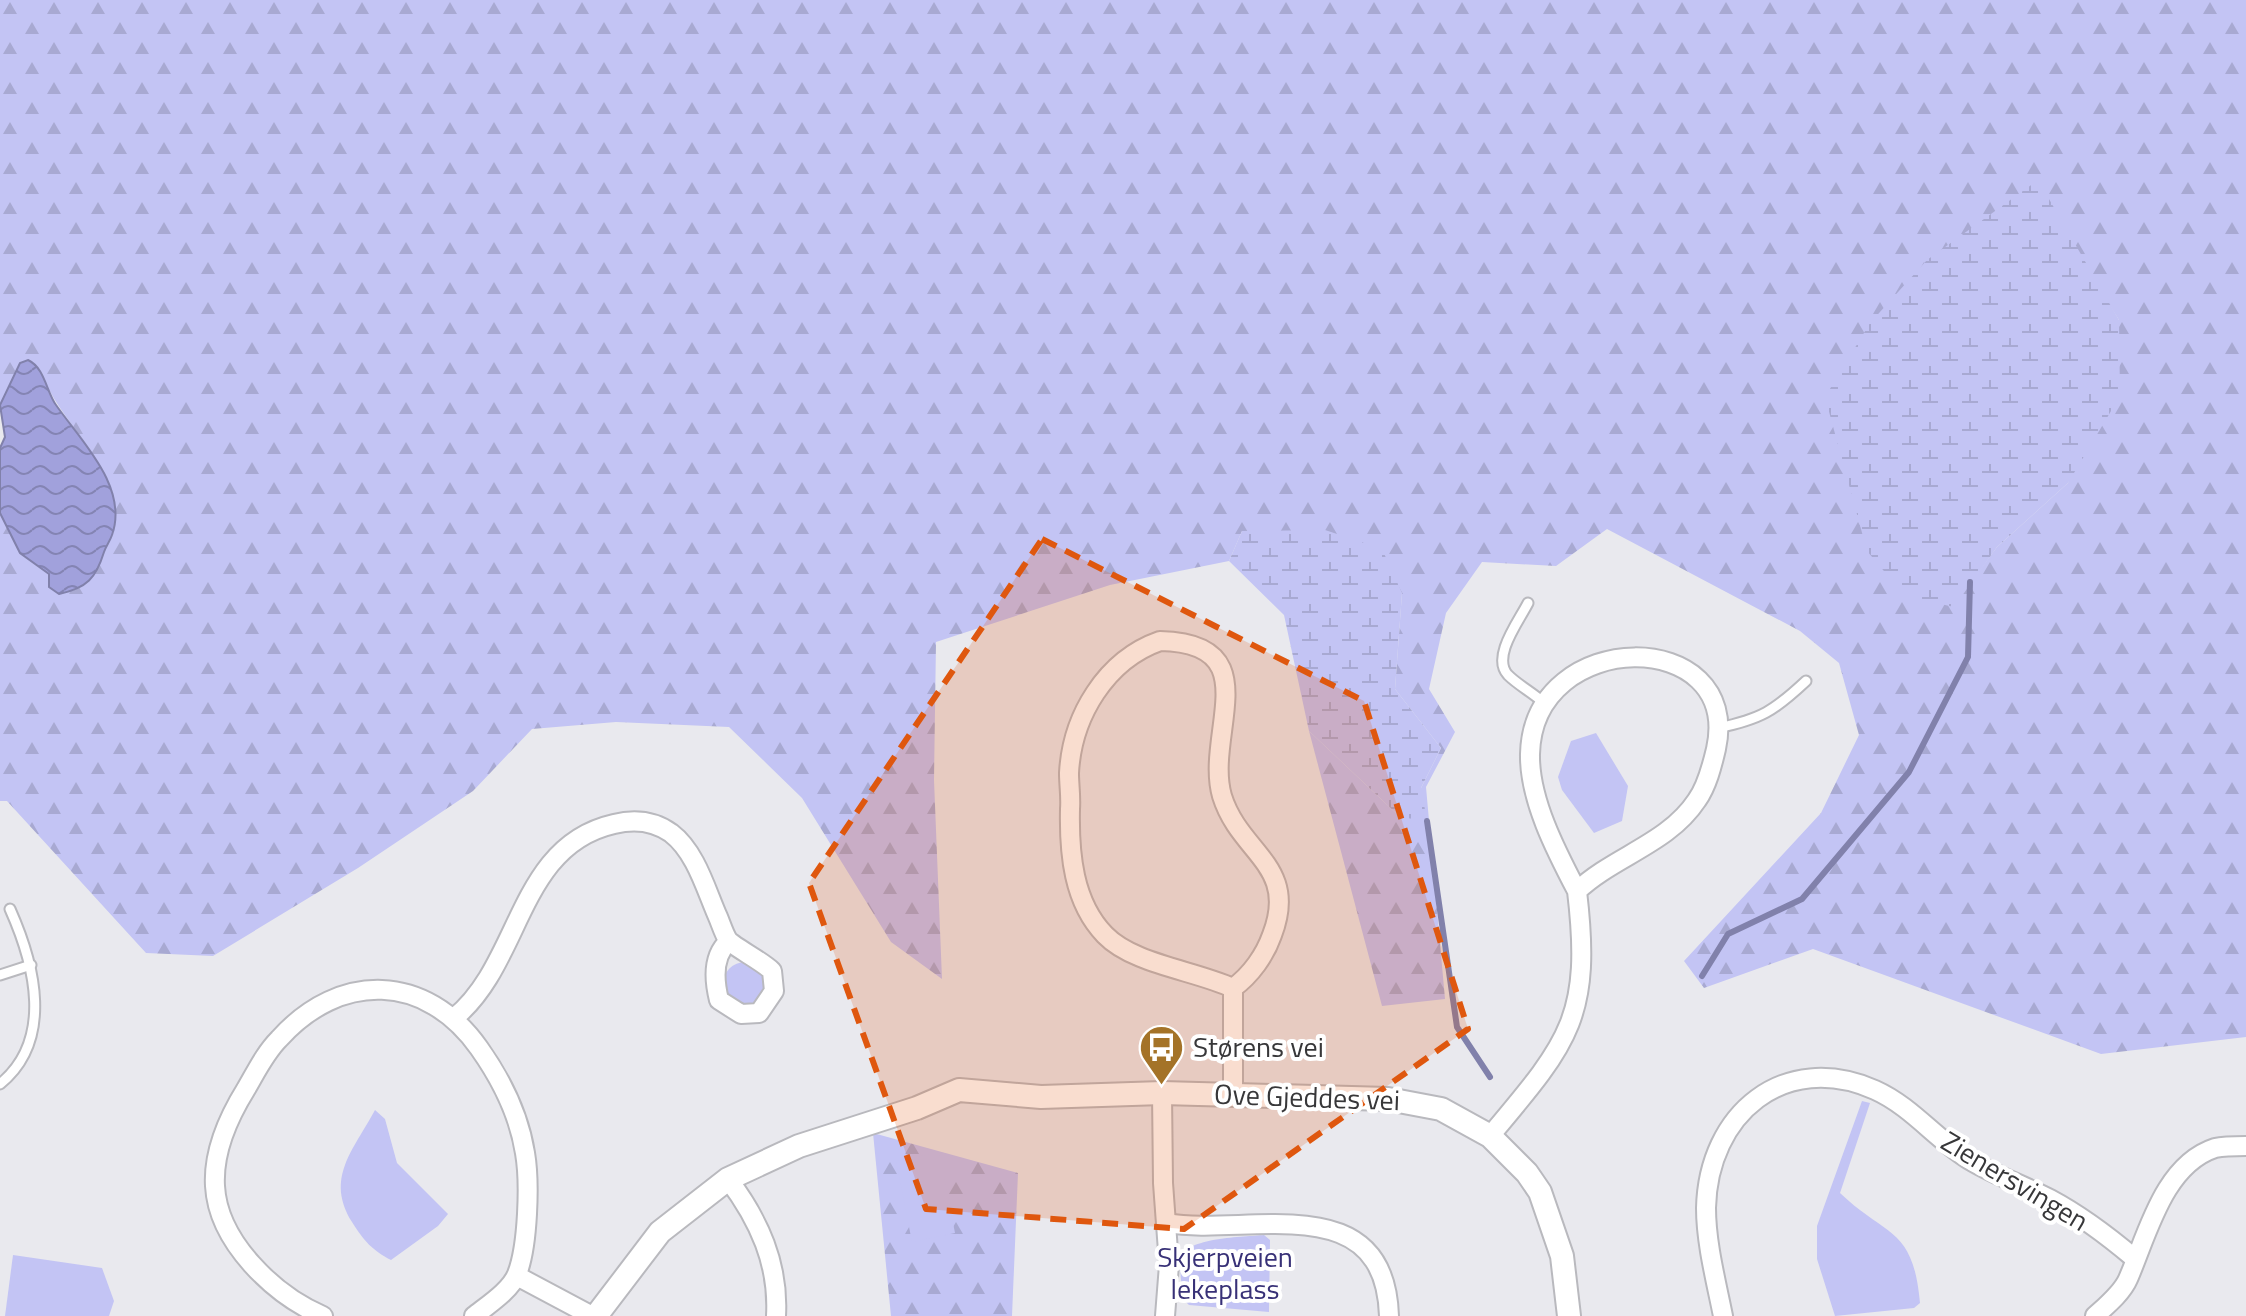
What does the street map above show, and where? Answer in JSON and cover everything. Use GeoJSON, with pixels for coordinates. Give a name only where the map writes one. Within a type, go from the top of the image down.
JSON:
{"type":"FeatureCollection","features":[{"type":"Feature","properties":{"kind":"street"},"geometry":{"type":"LineString","coordinates":[[1233,988],[1197,972],[1145,960],[1116,945],[1087,912],[1075,874],[1070,836],[1069,773],[1082,717],[1107,674],[1137,650],[1160,641],[1190,642],[1210,653],[1220,664],[1226,683],[1220,781],[1223,797],[1240,831],[1274,873],[1281,899],[1281,912],[1267,949],[1233,988],[1233,1095]]}},
{"type":"Feature","properties":{"kind":"street"},"geometry":{"type":"LineString","coordinates":[[1490,1136],[1550,1063],[1577,1007],[1582,983],[1583,946],[1577,891],[1548,825],[1531,776],[1533,730],[1544,703],[1554,689],[1580,669],[1606,659],[1661,660],[1678,664],[1704,686],[1716,706],[1718,728],[1713,764],[1699,797],[1683,820],[1577,891]]}},
{"type":"Feature","properties":{"kind":"street"},"geometry":{"type":"LineString","coordinates":[[454,1018],[473,1003],[495,970],[547,864],[566,845],[603,826],[648,822],[671,833],[695,864],[729,941]]}},
{"type":"Feature","properties":{"kind":"street"},"geometry":{"type":"LineString","coordinates":[[323,1316],[261,1274],[224,1224],[215,1189],[215,1166],[236,1106],[277,1040],[297,1021],[342,995],[378,988],[414,995],[454,1018],[496,1076],[514,1111],[525,1154],[524,1221],[517,1276],[474,1316]]}},
{"type":"Feature","properties":{"kind":"street","name":"Zienersvingen"},"geometry":{"type":"LineString","coordinates":[[1723,1316],[1706,1207],[1711,1172],[1721,1138],[1744,1108],[1760,1095],[1776,1085],[1804,1080],[1830,1078],[1876,1091],[1917,1117],[1946,1145],[2081,1217],[2134,1258]]}},
{"type":"Feature","properties":{"kind":"street","name":"Ove Gjeddes vei"},"geometry":{"type":"LineString","coordinates":[[594,1316],[660,1232],[728,1179],[799,1146],[917,1108],[959,1090],[1041,1097],[1162,1093],[1413,1101],[1441,1109],[1490,1136],[1527,1173],[1549,1211],[1562,1256],[1569,1316]]}},
{"type":"Feature","properties":{"kind":"street"},"geometry":{"type":"LineString","coordinates":[[1162,1093],[1169,1265],[1165,1316]]}},
{"type":"Feature","properties":{"kind":"street"},"geometry":{"type":"LineString","coordinates":[[2095,1316],[2128,1281],[2134,1258],[2163,1199],[2191,1162],[2215,1148],[2246,1146]]}},
{"type":"Feature","properties":{"kind":"street"},"geometry":{"type":"LineString","coordinates":[[728,1179],[768,1246],[775,1275],[776,1316]]}},
{"type":"Feature","properties":{"kind":"street"},"geometry":{"type":"LineString","coordinates":[[1167,1223],[1203,1228],[1293,1222],[1333,1231],[1352,1241],[1378,1267],[1386,1284],[1389,1316]]}},
{"type":"Feature","properties":{"kind":"street"},"geometry":{"type":"LineString","coordinates":[[517,1276],[594,1316]]}},
{"type":"Feature","properties":{"kind":"lane"},"geometry":{"type":"LineString","coordinates":[[1528,603],[1504,650],[1503,666],[1507,674],[1544,703]]}},
{"type":"Feature","properties":{"kind":"lane"},"geometry":{"type":"LineString","coordinates":[[1718,728],[1757,720],[1777,709],[1806,681]]}},
{"type":"Feature","properties":{"kind":"lane"},"geometry":{"type":"LineString","coordinates":[[0,1084],[12,1074],[29,1047],[35,988],[31,965],[10,909]]}},
{"type":"Feature","properties":{"kind":"lane"},"geometry":{"type":"LineString","coordinates":[[0,975],[31,965]]}},
{"type":"Feature","properties":{"kind":"highlighted area"},"geometry":{"type":"Polygon","coordinates":[[[1042,539],[1364,701],[1468,1029],[1184,1229],[926,1209],[809,883],[1042,539]]]}},
{"type":"Feature","properties":{"kind":"green space"},"geometry":{"type":"Polygon","coordinates":[[[0,0],[2246,0],[2246,1037],[2101,1054],[1813,949],[1704,988],[1684,961],[1821,813],[1859,735],[1839,663],[1800,631],[1607,529],[1556,566],[1482,562],[1446,613],[1429,689],[1455,732],[1426,787],[1445,999],[1382,1006],[1309,731],[1400,817],[1421,788],[1441,748],[1395,689],[1402,593],[1242,531],[1229,561],[1110,585],[936,642],[934,780],[942,979],[891,942],[802,798],[729,727],[616,722],[532,729],[473,791],[358,868],[213,956],[146,953],[7,801],[0,801],[0,513],[20,552],[50,574],[49,587],[59,594],[90,580],[113,534],[116,511],[102,470],[51,393],[42,373],[20,363],[0,405],[0,0]],[[2093,279],[1953,606],[1997,547],[2068,483],[2119,320],[2093,279]]]}},
{"type":"Feature","properties":{"kind":"green space"},"geometry":{"type":"Polygon","coordinates":[[[2038,180],[2119,320],[2120,396],[2068,483],[1997,547],[1954,607],[1905,596],[1867,551],[1825,397],[1870,323],[1927,260],[2038,180]]]}},
{"type":"Feature","properties":{"kind":"green space"},"geometry":{"type":"Polygon","coordinates":[[[1325,530],[1382,549],[1402,593],[1395,689],[1441,748],[1421,788],[1427,821],[1400,817],[1309,731],[1284,615],[1229,561],[1242,531],[1325,530]]]}},
{"type":"Feature","properties":{"kind":"green space"},"geometry":{"type":"Polygon","coordinates":[[[1596,733],[1628,786],[1622,821],[1594,833],[1562,790],[1558,777],[1571,741],[1596,733]]]}},
{"type":"Feature","properties":{"kind":"green space"},"geometry":{"type":"Polygon","coordinates":[[[745,962],[761,968],[767,984],[761,1000],[745,1006],[729,1000],[723,984],[729,968],[745,962]]]}},
{"type":"Feature","properties":{"kind":"green space"},"geometry":{"type":"Polygon","coordinates":[[[1862,1101],[1870,1103],[1840,1193],[1904,1246],[1911,1260],[1920,1303],[1914,1308],[1835,1316],[1817,1259],[1817,1226],[1862,1101]]]}},
{"type":"Feature","properties":{"kind":"green space"},"geometry":{"type":"Polygon","coordinates":[[[375,1110],[385,1119],[397,1163],[448,1214],[438,1226],[391,1260],[373,1249],[360,1235],[344,1206],[341,1192],[345,1165],[375,1110]]]}},
{"type":"Feature","properties":{"kind":"green space"},"geometry":{"type":"Polygon","coordinates":[[[873,1133],[1018,1173],[1012,1316],[891,1316],[873,1133]]]}},
{"type":"Feature","properties":{"kind":"green space"},"geometry":{"type":"Polygon","coordinates":[[[939,1152],[955,1233],[912,1242],[896,1161],[939,1152]]]}},
{"type":"Feature","properties":{"kind":"green space","name":"Skjerpveien lekeplass"},"geometry":{"type":"Polygon","coordinates":[[[1264,1235],[1270,1240],[1269,1312],[1189,1305],[1183,1299],[1180,1264],[1185,1252],[1204,1242],[1264,1235]]]}},
{"type":"Feature","properties":{"kind":"green space"},"geometry":{"type":"Polygon","coordinates":[[[13,1255],[102,1268],[114,1301],[109,1316],[5,1316],[13,1255]]]}},
{"type":"Feature","properties":{"kind":"water"},"geometry":{"type":"Polygon","coordinates":[[[28,360],[38,368],[56,405],[100,466],[114,500],[116,517],[112,535],[98,569],[77,589],[59,594],[49,587],[49,574],[20,553],[0,513],[0,448],[5,437],[0,405],[20,363],[28,360]]]}},
{"type":"Feature","properties":{"kind":"waterway"},"geometry":{"type":"LineString","coordinates":[[1702,976],[1728,934],[1802,899],[1909,772],[1968,657],[1970,582]]}},
{"type":"Feature","properties":{"kind":"waterway"},"geometry":{"type":"LineString","coordinates":[[1427,821],[1457,1027],[1490,1077]]}},
{"type":"Feature","properties":{"kind":"place","name":"Størens vei"},"geometry":{"type":"Point","coordinates":[1162,1086]}}]}
